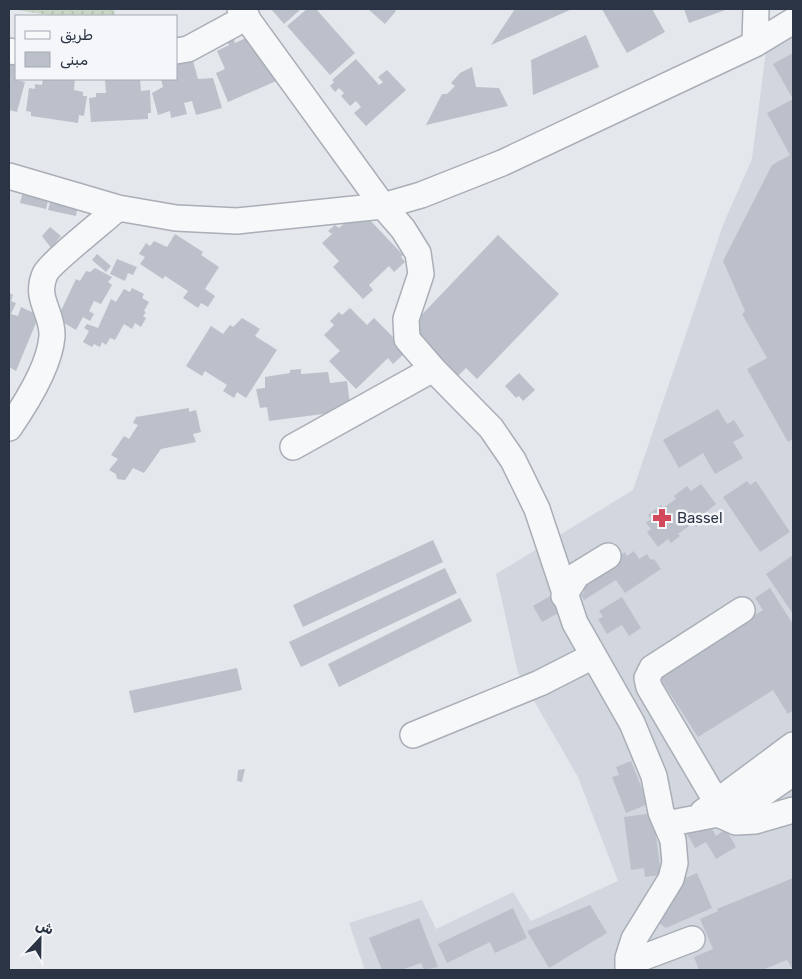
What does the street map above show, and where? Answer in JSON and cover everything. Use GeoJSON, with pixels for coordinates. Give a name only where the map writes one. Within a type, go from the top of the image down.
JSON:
{"type":"FeatureCollection","features":[{"type":"Feature","properties":{"kind":"street"},"geometry":{"type":"LineString","coordinates":[[755,44],[756,9]]}},
{"type":"Feature","properties":{"kind":"street"},"geometry":{"type":"LineString","coordinates":[[178,51],[188,49],[244,13],[383,206],[403,229],[418,253],[421,274],[406,319],[407,339],[490,428],[513,460],[537,510],[564,596],[575,623],[632,723],[654,776],[661,812],[673,840],[675,863],[671,879],[634,939],[628,964]]}},
{"type":"Feature","properties":{"kind":"street"},"geometry":{"type":"LineString","coordinates":[[9,176],[118,208],[176,218],[237,220],[383,206],[421,194],[502,163],[755,44],[793,21]]}},
{"type":"Feature","properties":{"kind":"street"},"geometry":{"type":"LineString","coordinates":[[9,428],[19,396],[45,361],[52,337],[51,324],[40,290],[46,272],[118,208]]}},
{"type":"Feature","properties":{"kind":"street"},"geometry":{"type":"LineString","coordinates":[[293,447],[433,369]]}},
{"type":"Feature","properties":{"kind":"street"},"geometry":{"type":"LineString","coordinates":[[564,596],[577,576],[608,556]]}},
{"type":"Feature","properties":{"kind":"street"},"geometry":{"type":"LineString","coordinates":[[742,610],[652,668],[647,678],[649,688],[710,811],[736,822],[755,821],[793,810]]}},
{"type":"Feature","properties":{"kind":"street"},"geometry":{"type":"LineString","coordinates":[[413,735],[540,684],[593,656]]}},
{"type":"Feature","properties":{"kind":"street"},"geometry":{"type":"LineString","coordinates":[[710,811],[730,793],[793,745]]}},
{"type":"Feature","properties":{"kind":"street"},"geometry":{"type":"LineString","coordinates":[[666,824],[710,811],[745,806],[793,773]]}},
{"type":"Feature","properties":{"kind":"street"},"geometry":{"type":"LineString","coordinates":[[628,964],[692,940]]}},
{"type":"Feature","properties":{"kind":"shaded area"},"geometry":{"type":"Polygon","coordinates":[[[793,37],[793,970],[365,970],[349,923],[422,900],[436,929],[513,892],[531,921],[618,881],[578,777],[518,673],[496,574],[633,490],[723,225],[752,159],[766,51],[793,37]]]}},
{"type":"Feature","properties":{"kind":"green space"},"geometry":{"type":"Polygon","coordinates":[[[10,9],[114,9],[115,15],[49,15],[10,9]]]}},
{"type":"Feature","properties":{"kind":"building"},"geometry":{"type":"Polygon","coordinates":[[[271,9],[301,9],[284,24],[271,9]]]}},
{"type":"Feature","properties":{"kind":"building"},"geometry":{"type":"Polygon","coordinates":[[[307,9],[316,9],[355,53],[330,75],[287,26],[307,9]]]}},
{"type":"Feature","properties":{"kind":"building"},"geometry":{"type":"Polygon","coordinates":[[[368,9],[393,9],[396,11],[385,24],[368,9]]]}},
{"type":"Feature","properties":{"kind":"building"},"geometry":{"type":"Polygon","coordinates":[[[515,9],[572,9],[491,45],[515,9]]]}},
{"type":"Feature","properties":{"kind":"building"},"geometry":{"type":"Polygon","coordinates":[[[602,9],[652,9],[665,32],[627,53],[602,9]]]}},
{"type":"Feature","properties":{"kind":"building"},"geometry":{"type":"Polygon","coordinates":[[[684,9],[728,9],[689,23],[684,9]]]}},
{"type":"Feature","properties":{"kind":"building"},"geometry":{"type":"Polygon","coordinates":[[[586,35],[599,67],[533,95],[531,60],[586,35]]]}},
{"type":"Feature","properties":{"kind":"building"},"geometry":{"type":"Polygon","coordinates":[[[233,37],[235,43],[248,37],[256,54],[263,50],[276,81],[228,102],[216,73],[225,69],[217,51],[229,45],[227,40],[233,37]]]}},
{"type":"Feature","properties":{"kind":"building"},"geometry":{"type":"Polygon","coordinates":[[[793,53],[793,99],[773,64],[793,53]]]}},
{"type":"Feature","properties":{"kind":"building"},"geometry":{"type":"Polygon","coordinates":[[[181,58],[183,63],[193,61],[198,79],[213,78],[222,108],[196,115],[192,101],[184,103],[187,114],[171,118],[170,111],[158,115],[152,93],[163,87],[161,80],[178,80],[178,59],[181,58]]]}},
{"type":"Feature","properties":{"kind":"building"},"geometry":{"type":"Polygon","coordinates":[[[356,59],[379,85],[383,82],[378,77],[387,70],[406,90],[366,126],[354,113],[361,107],[356,101],[350,106],[341,96],[344,93],[339,88],[335,92],[330,86],[334,82],[332,80],[356,59]]]}},
{"type":"Feature","properties":{"kind":"building"},"geometry":{"type":"Polygon","coordinates":[[[9,60],[15,61],[15,80],[25,82],[17,112],[9,110],[9,60]]]}},
{"type":"Feature","properties":{"kind":"building"},"geometry":{"type":"Polygon","coordinates":[[[472,67],[476,87],[499,88],[508,106],[426,125],[442,94],[447,94],[455,86],[451,83],[460,73],[472,67]]]}},
{"type":"Feature","properties":{"kind":"building"},"geometry":{"type":"Polygon","coordinates":[[[43,80],[75,80],[74,90],[83,92],[83,96],[87,96],[84,116],[79,115],[78,123],[31,116],[31,112],[26,111],[29,88],[35,89],[35,84],[42,85],[43,80]]]}},
{"type":"Feature","properties":{"kind":"building"},"geometry":{"type":"Polygon","coordinates":[[[105,80],[140,80],[141,91],[150,90],[151,113],[148,113],[148,119],[91,122],[89,98],[96,97],[96,93],[106,93],[105,80]]]}},
{"type":"Feature","properties":{"kind":"building"},"geometry":{"type":"Polygon","coordinates":[[[793,99],[793,439],[788,442],[747,369],[767,358],[742,314],[745,311],[723,261],[772,165],[790,155],[767,113],[793,99]]]}},
{"type":"Feature","properties":{"kind":"building"},"geometry":{"type":"Polygon","coordinates":[[[23,191],[49,197],[46,209],[20,203],[23,191]]]}},
{"type":"Feature","properties":{"kind":"building"},"geometry":{"type":"Polygon","coordinates":[[[51,198],[78,205],[76,216],[48,210],[51,198]]]}},
{"type":"Feature","properties":{"kind":"building"},"geometry":{"type":"Polygon","coordinates":[[[368,218],[403,255],[401,257],[405,262],[394,272],[389,266],[369,285],[373,290],[363,299],[333,267],[339,261],[322,243],[332,234],[328,231],[335,225],[339,228],[348,220],[368,218]]]}},
{"type":"Feature","properties":{"kind":"building"},"geometry":{"type":"Polygon","coordinates":[[[50,227],[61,236],[51,248],[42,236],[50,227]]]}},
{"type":"Feature","properties":{"kind":"building"},"geometry":{"type":"Polygon","coordinates":[[[175,234],[203,252],[201,255],[219,267],[205,289],[215,296],[208,307],[201,303],[198,308],[183,298],[188,291],[165,276],[163,279],[140,264],[145,257],[139,254],[146,243],[150,246],[154,241],[167,247],[175,234]]]}},
{"type":"Feature","properties":{"kind":"building"},"geometry":{"type":"Polygon","coordinates":[[[498,235],[559,294],[477,379],[466,368],[458,376],[408,329],[498,235]]]}},
{"type":"Feature","properties":{"kind":"building"},"geometry":{"type":"Polygon","coordinates":[[[97,254],[111,266],[106,272],[92,260],[97,254]]]}},
{"type":"Feature","properties":{"kind":"building"},"geometry":{"type":"Polygon","coordinates":[[[117,259],[137,267],[133,275],[128,273],[125,281],[110,274],[117,259]]]}},
{"type":"Feature","properties":{"kind":"building"},"geometry":{"type":"Polygon","coordinates":[[[95,268],[112,277],[108,282],[112,285],[101,304],[94,301],[89,311],[94,314],[90,321],[83,317],[76,330],[57,319],[76,279],[80,281],[86,271],[90,272],[95,268]]]}},
{"type":"Feature","properties":{"kind":"building"},"geometry":{"type":"Polygon","coordinates":[[[132,288],[144,294],[142,298],[149,302],[143,316],[146,318],[141,327],[135,323],[132,329],[124,324],[115,340],[110,338],[106,345],[102,342],[100,347],[94,344],[92,347],[83,342],[89,331],[84,328],[87,324],[98,328],[111,299],[116,302],[124,289],[130,292],[132,288]]]}},
{"type":"Feature","properties":{"kind":"building"},"geometry":{"type":"Polygon","coordinates":[[[9,293],[13,295],[11,301],[16,303],[11,314],[18,316],[21,307],[36,314],[35,317],[38,318],[16,371],[9,367],[9,293]]]}},
{"type":"Feature","properties":{"kind":"building"},"geometry":{"type":"Polygon","coordinates":[[[350,308],[367,325],[374,318],[402,346],[405,353],[393,364],[388,358],[356,389],[329,361],[340,351],[324,335],[334,325],[330,321],[339,312],[342,315],[350,308]]]}},
{"type":"Feature","properties":{"kind":"building"},"geometry":{"type":"Polygon","coordinates":[[[242,318],[260,329],[255,336],[277,350],[246,398],[237,392],[234,398],[223,391],[227,385],[205,371],[202,376],[186,366],[211,326],[223,334],[230,325],[233,327],[242,318]]]}},
{"type":"Feature","properties":{"kind":"building"},"geometry":{"type":"Polygon","coordinates":[[[301,369],[301,374],[328,372],[330,383],[347,381],[350,404],[346,411],[269,421],[267,407],[260,408],[256,389],[265,388],[265,377],[290,373],[290,370],[301,369]]]}},
{"type":"Feature","properties":{"kind":"building"},"geometry":{"type":"Polygon","coordinates":[[[519,373],[535,390],[523,401],[519,396],[516,398],[505,386],[519,373]]]}},
{"type":"Feature","properties":{"kind":"building"},"geometry":{"type":"Polygon","coordinates":[[[189,408],[189,412],[196,410],[201,432],[193,434],[196,442],[161,449],[144,473],[133,468],[125,480],[117,479],[116,474],[109,470],[118,459],[111,455],[124,436],[129,439],[138,425],[133,423],[136,417],[189,408]]]}},
{"type":"Feature","properties":{"kind":"building"},"geometry":{"type":"Polygon","coordinates":[[[718,409],[727,424],[734,420],[744,436],[733,442],[743,458],[715,474],[703,453],[679,468],[663,440],[718,409]]]}},
{"type":"Feature","properties":{"kind":"building"},"geometry":{"type":"Polygon","coordinates":[[[747,481],[750,485],[756,481],[790,532],[760,552],[723,497],[747,481]]]}},
{"type":"Feature","properties":{"kind":"building"},"geometry":{"type":"Polygon","coordinates":[[[701,484],[716,504],[706,512],[710,517],[696,527],[693,523],[678,534],[680,536],[671,543],[668,539],[658,547],[647,532],[651,529],[646,523],[651,519],[648,515],[661,505],[663,508],[676,499],[674,496],[687,486],[691,491],[701,484]]]}},
{"type":"Feature","properties":{"kind":"building"},"geometry":{"type":"Polygon","coordinates":[[[433,540],[443,562],[303,627],[293,605],[433,540]]]}},
{"type":"Feature","properties":{"kind":"building"},"geometry":{"type":"Polygon","coordinates":[[[634,551],[639,559],[647,554],[651,560],[654,559],[661,569],[625,593],[616,580],[584,600],[581,595],[585,592],[582,589],[586,586],[583,581],[625,552],[627,556],[634,551]]]}},
{"type":"Feature","properties":{"kind":"building"},"geometry":{"type":"Polygon","coordinates":[[[793,555],[793,614],[766,574],[793,555]]]}},
{"type":"Feature","properties":{"kind":"building"},"geometry":{"type":"Polygon","coordinates":[[[445,568],[457,593],[301,667],[289,642],[445,568]]]}},
{"type":"Feature","properties":{"kind":"building"},"geometry":{"type":"Polygon","coordinates":[[[770,588],[793,624],[793,710],[788,714],[773,690],[698,737],[658,675],[763,610],[755,598],[770,588]]]}},
{"type":"Feature","properties":{"kind":"building"},"geometry":{"type":"Polygon","coordinates":[[[550,596],[560,612],[542,622],[533,606],[550,596]]]}},
{"type":"Feature","properties":{"kind":"building"},"geometry":{"type":"Polygon","coordinates":[[[622,597],[641,628],[629,636],[622,625],[607,634],[598,619],[603,617],[599,611],[622,597]]]}},
{"type":"Feature","properties":{"kind":"building"},"geometry":{"type":"Polygon","coordinates":[[[460,598],[472,621],[339,687],[328,664],[460,598]]]}},
{"type":"Feature","properties":{"kind":"building"},"geometry":{"type":"Polygon","coordinates":[[[237,668],[242,690],[134,713],[129,691],[237,668]]]}},
{"type":"Feature","properties":{"kind":"building"},"geometry":{"type":"Polygon","coordinates":[[[631,761],[648,804],[626,813],[612,777],[619,775],[616,767],[631,761]]]}},
{"type":"Feature","properties":{"kind":"building"},"geometry":{"type":"Polygon","coordinates":[[[245,769],[242,782],[237,781],[238,770],[245,769]]]}},
{"type":"Feature","properties":{"kind":"building"},"geometry":{"type":"Polygon","coordinates":[[[653,813],[661,875],[645,877],[644,868],[631,870],[624,817],[653,813]]]}},
{"type":"Feature","properties":{"kind":"building"},"geometry":{"type":"Polygon","coordinates":[[[708,822],[716,836],[726,829],[736,847],[716,859],[706,842],[695,848],[687,834],[708,822]]]}},
{"type":"Feature","properties":{"kind":"building"},"geometry":{"type":"Polygon","coordinates":[[[697,873],[712,908],[666,928],[653,919],[683,879],[697,873]]]}},
{"type":"Feature","properties":{"kind":"building"},"geometry":{"type":"Polygon","coordinates":[[[793,878],[793,970],[787,960],[762,970],[699,970],[694,957],[713,949],[700,919],[718,911],[717,909],[793,878]]]}},
{"type":"Feature","properties":{"kind":"building"},"geometry":{"type":"Polygon","coordinates":[[[590,905],[607,933],[549,968],[527,931],[590,905]]]}},
{"type":"Feature","properties":{"kind":"building"},"geometry":{"type":"Polygon","coordinates":[[[513,908],[527,938],[495,953],[490,942],[447,963],[438,944],[513,908]]]}},
{"type":"Feature","properties":{"kind":"building"},"geometry":{"type":"Polygon","coordinates":[[[419,918],[438,967],[424,970],[421,963],[401,970],[382,970],[369,938],[419,918]]]}},
{"type":"Feature","properties":{"kind":"place","name":"Bassel"},"geometry":{"type":"Point","coordinates":[662,518]}}]}
